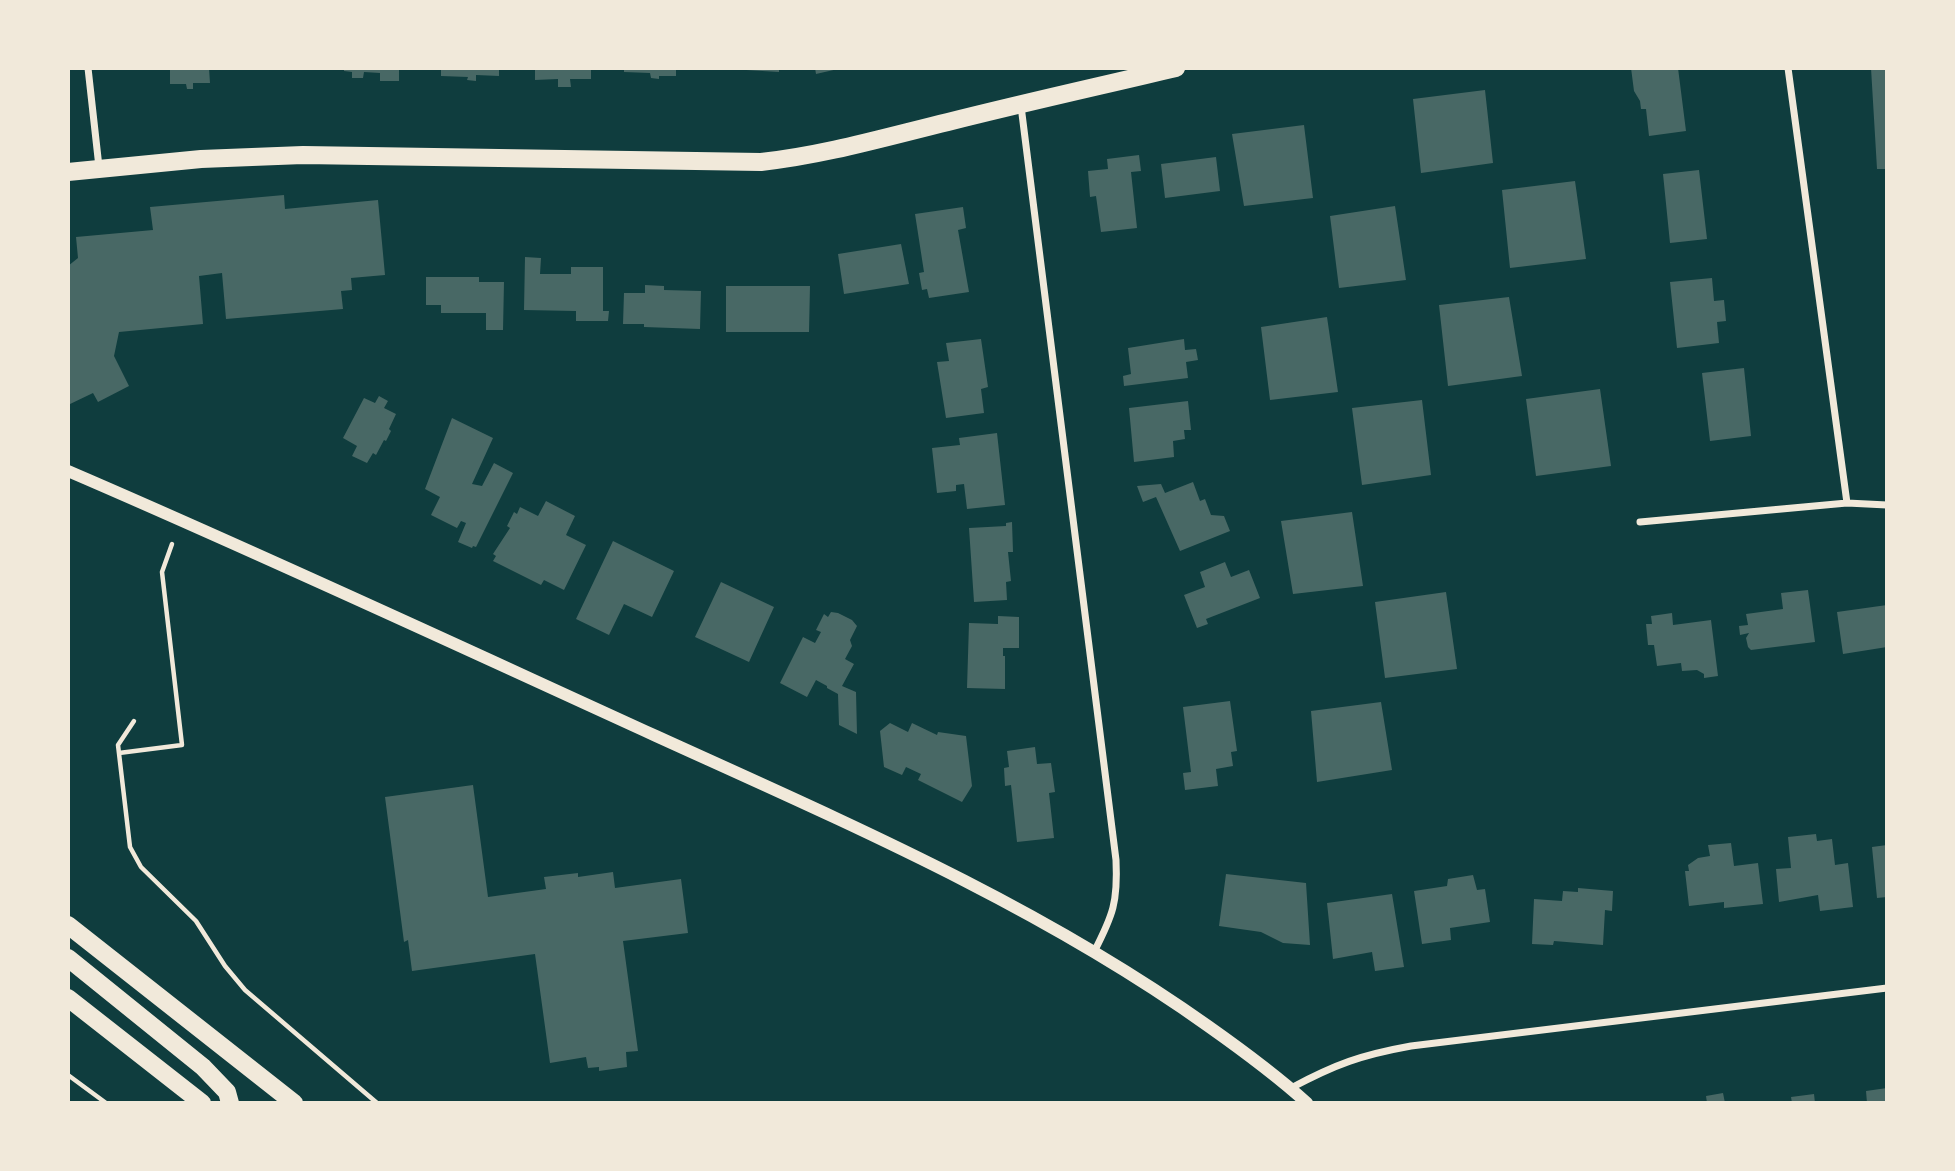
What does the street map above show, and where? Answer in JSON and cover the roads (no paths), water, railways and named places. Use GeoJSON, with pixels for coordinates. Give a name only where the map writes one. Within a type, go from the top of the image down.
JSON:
{"type":"FeatureCollection","features":[{"type":"Feature","properties":{"kind":"main road"},"geometry":{"type":"LineString","coordinates":[[68,172],[201,159],[303,155],[761,162],[850,147],[1176,68]]}},
{"type":"Feature","properties":{"kind":"main road"},"geometry":{"type":"LineString","coordinates":[[68,925],[294,1103]]}},
{"type":"Feature","properties":{"kind":"main road"},"geometry":{"type":"LineString","coordinates":[[68,958],[203,1067],[227,1092],[230,1103]]}},
{"type":"Feature","properties":{"kind":"main road"},"geometry":{"type":"LineString","coordinates":[[68,998],[202,1103]]}},
{"type":"Feature","properties":{"kind":"street"},"geometry":{"type":"LineString","coordinates":[[88,68],[99,168]]}},
{"type":"Feature","properties":{"kind":"street"},"geometry":{"type":"LineString","coordinates":[[1788,68],[1847,503]]}},
{"type":"Feature","properties":{"kind":"street"},"geometry":{"type":"LineString","coordinates":[[1021,104],[1116,860],[1116,902],[1094,952]]}},
{"type":"Feature","properties":{"kind":"street"},"geometry":{"type":"LineString","coordinates":[[68,471],[849,825],[1017,909],[1094,952],[1192,1014],[1307,1103]]}},
{"type":"Feature","properties":{"kind":"street"},"geometry":{"type":"LineString","coordinates":[[1640,522],[1847,503],[1887,505]]}},
{"type":"Feature","properties":{"kind":"street"},"geometry":{"type":"LineString","coordinates":[[1291,1088],[1353,1058],[1411,1046],[1887,988]]}}]}
